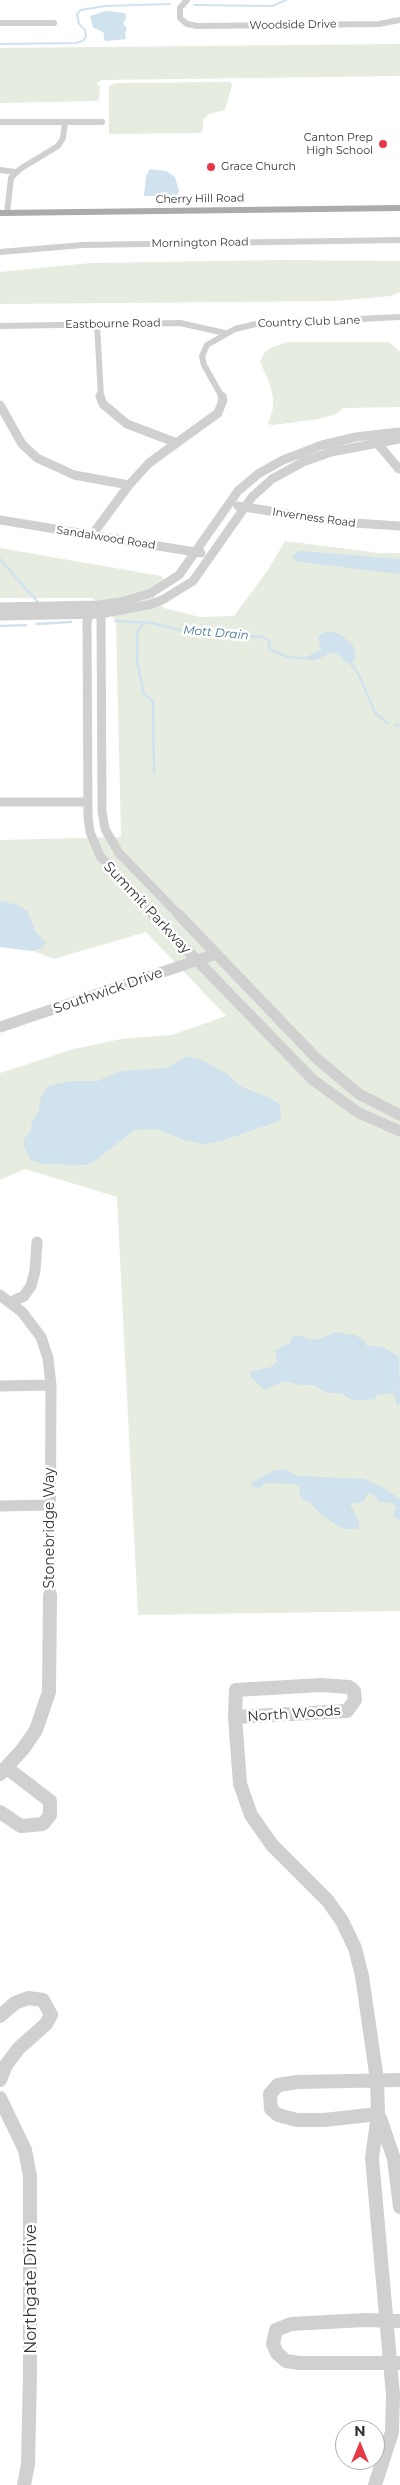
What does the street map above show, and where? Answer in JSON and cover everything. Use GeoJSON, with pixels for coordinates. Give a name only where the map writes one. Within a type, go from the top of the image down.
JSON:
{"type":"FeatureCollection","features":[{"type":"Feature","properties":{"kind":"main road","name":"Cherry Hill Road"},"geometry":{"type":"LineString","coordinates":[[4,213],[400,208]]}},
{"type":"Feature","properties":{"kind":"street","name":"Woodside Drive"},"geometry":{"type":"LineString","coordinates":[[187,0],[180,8],[180,25],[389,23],[400,25]]}},
{"type":"Feature","properties":{"kind":"street","name":"Woodside Drive"},"geometry":{"type":"LineString","coordinates":[[389,23],[400,20]]}},
{"type":"Feature","properties":{"kind":"street"},"geometry":{"type":"LineString","coordinates":[[0,23],[54,23]]}},
{"type":"Feature","properties":{"kind":"street"},"geometry":{"type":"LineString","coordinates":[[0,122],[102,122]]}},
{"type":"Feature","properties":{"kind":"street"},"geometry":{"type":"LineString","coordinates":[[4,213],[9,182],[16,172],[58,146],[63,138],[65,122]]}},
{"type":"Feature","properties":{"kind":"street"},"geometry":{"type":"LineString","coordinates":[[0,170],[16,172]]}},
{"type":"Feature","properties":{"kind":"street","name":"Mornington Road"},"geometry":{"type":"LineString","coordinates":[[0,252],[83,245],[400,240]]}},
{"type":"Feature","properties":{"kind":"street","name":"Country Club Lane"},"geometry":{"type":"LineString","coordinates":[[92,535],[129,485],[149,463],[210,420],[221,407],[221,392],[204,365],[202,356],[207,345],[225,333],[266,322],[400,317]]}},
{"type":"Feature","properties":{"kind":"street","name":"Eastbourne Road"},"geometry":{"type":"LineString","coordinates":[[0,326],[180,323],[225,333]]}},
{"type":"Feature","properties":{"kind":"street"},"geometry":{"type":"LineString","coordinates":[[97,324],[99,391],[103,404],[126,424],[178,443]]}},
{"type":"Feature","properties":{"kind":"street"},"geometry":{"type":"LineString","coordinates":[[0,405],[22,444],[37,458],[74,475],[129,485]]}},
{"type":"Feature","properties":{"kind":"street"},"geometry":{"type":"LineString","coordinates":[[0,607],[112,603],[141,597],[165,586],[179,575],[228,504],[250,480],[283,460],[322,445],[371,434],[400,432]]}},
{"type":"Feature","properties":{"kind":"street"},"geometry":{"type":"LineString","coordinates":[[371,434],[399,469]]}},
{"type":"Feature","properties":{"kind":"street"},"geometry":{"type":"LineString","coordinates":[[0,616],[101,614],[152,604],[177,593],[193,581],[245,507],[265,484],[294,466],[331,452],[400,439]]}},
{"type":"Feature","properties":{"kind":"street","name":"Inverness Road"},"geometry":{"type":"LineString","coordinates":[[228,504],[339,522],[400,526]]}},
{"type":"Feature","properties":{"kind":"street","name":"Sandalwood Road"},"geometry":{"type":"LineString","coordinates":[[0,520],[212,555]]}},
{"type":"Feature","properties":{"kind":"street"},"geometry":{"type":"LineString","coordinates":[[89,614],[112,603]]}},
{"type":"Feature","properties":{"kind":"street","name":"Summit Parkway"},"geometry":{"type":"LineString","coordinates":[[89,614],[88,802],[90,832],[100,856],[174,939],[312,1080],[359,1113],[400,1132]]}},
{"type":"Feature","properties":{"kind":"street","name":"Summit Parkway"},"geometry":{"type":"LineString","coordinates":[[101,614],[102,811],[106,829],[119,853],[334,1075],[359,1094],[400,1115]]}},
{"type":"Feature","properties":{"kind":"street"},"geometry":{"type":"LineString","coordinates":[[0,802],[88,802]]}},
{"type":"Feature","properties":{"kind":"street","name":"Southwick Drive"},"geometry":{"type":"LineString","coordinates":[[0,1027],[216,954]]}},
{"type":"Feature","properties":{"kind":"street"},"geometry":{"type":"LineString","coordinates":[[11,1302],[24,1296],[31,1286],[35,1272],[37,1242]]}},
{"type":"Feature","properties":{"kind":"street","name":"Stonebridge Way"},"geometry":{"type":"LineString","coordinates":[[0,1295],[11,1302],[29,1320],[41,1337],[48,1358],[51,1385],[48,1692],[36,1730],[4,1771],[46,1797],[50,1801],[50,1814],[42,1824],[22,1826],[0,1812]]}},
{"type":"Feature","properties":{"kind":"street"},"geometry":{"type":"LineString","coordinates":[[0,1386],[51,1385]]}},
{"type":"Feature","properties":{"kind":"street"},"geometry":{"type":"LineString","coordinates":[[0,1506],[50,1505]]}},
{"type":"Feature","properties":{"kind":"street","name":"North Woods"},"geometry":{"type":"LineString","coordinates":[[340,1685],[349,1687],[354,1691],[355,1700],[346,1711],[235,1711],[236,1690],[272,1686],[340,1685]]}},
{"type":"Feature","properties":{"kind":"street"},"geometry":{"type":"LineString","coordinates":[[235,1711],[240,1784],[251,1815],[272,1845],[328,1901],[342,1921],[355,1948],[362,1976],[377,2080],[378,2114],[372,2158],[392,2321],[395,2363],[392,2432],[375,2485]]}},
{"type":"Feature","properties":{"kind":"street"},"geometry":{"type":"LineString","coordinates":[[0,2016],[15,2003],[28,1998],[43,2000],[51,2014],[46,2024],[19,2048],[6,2066],[0,2080]]}},
{"type":"Feature","properties":{"kind":"street"},"geometry":{"type":"LineString","coordinates":[[378,2114],[324,2120],[296,2120],[278,2115],[271,2109],[270,2094],[278,2085],[297,2082],[400,2080]]}},
{"type":"Feature","properties":{"kind":"street","name":"Northgate Drive"},"geometry":{"type":"LineString","coordinates":[[0,2098],[25,2150],[30,2176],[30,2374],[28,2464],[24,2485]]}},
{"type":"Feature","properties":{"kind":"street"},"geometry":{"type":"LineString","coordinates":[[378,2114],[394,2159],[400,2207]]}},
{"type":"Feature","properties":{"kind":"street"},"geometry":{"type":"LineString","coordinates":[[392,2321],[291,2324],[276,2330],[273,2344],[277,2353],[286,2361],[395,2363]]}},
{"type":"Feature","properties":{"kind":"shaded area"},"geometry":{"type":"Polygon","coordinates":[[[400,44],[400,76],[102,80],[96,84],[100,86],[99,100],[96,101],[0,103],[0,48],[400,44]]]}},
{"type":"Feature","properties":{"kind":"shaded area"},"geometry":{"type":"Polygon","coordinates":[[[230,82],[232,85],[225,110],[209,114],[203,120],[203,130],[200,133],[109,134],[109,86],[116,83],[230,82]]]}},
{"type":"Feature","properties":{"kind":"shaded area"},"geometry":{"type":"Polygon","coordinates":[[[283,260],[400,261],[400,292],[391,296],[335,301],[0,304],[0,272],[91,263],[283,260]]]}},
{"type":"Feature","properties":{"kind":"shaded area"},"geometry":{"type":"Polygon","coordinates":[[[288,342],[388,342],[400,352],[400,407],[343,408],[336,414],[319,419],[268,424],[273,408],[273,397],[260,362],[264,353],[272,347],[288,342]]]}},
{"type":"Feature","properties":{"kind":"shaded area"},"geometry":{"type":"Polygon","coordinates":[[[285,541],[379,553],[400,553],[400,1611],[138,1615],[117,1197],[25,1169],[0,1180],[0,1073],[74,1049],[121,1039],[172,1035],[226,1016],[146,932],[54,959],[33,951],[0,947],[0,840],[121,837],[116,620],[92,598],[0,598],[0,548],[161,576],[164,580],[147,590],[164,608],[200,617],[234,616],[268,570],[285,541]]]}},
{"type":"Feature","properties":{"kind":"water"},"geometry":{"type":"Polygon","coordinates":[[[106,11],[125,13],[126,18],[123,23],[127,29],[125,32],[126,39],[104,40],[104,33],[93,27],[90,16],[106,11]]]}},
{"type":"Feature","properties":{"kind":"water"},"geometry":{"type":"Polygon","coordinates":[[[150,169],[166,171],[175,177],[179,191],[177,196],[144,196],[146,176],[150,169]]]}},
{"type":"Feature","properties":{"kind":"water"},"geometry":{"type":"Polygon","coordinates":[[[300,551],[400,559],[400,574],[294,561],[293,555],[300,551]]]}},
{"type":"Feature","properties":{"kind":"water"},"geometry":{"type":"Polygon","coordinates":[[[326,631],[340,634],[353,646],[356,657],[351,663],[346,662],[337,654],[331,653],[315,660],[308,660],[306,657],[321,650],[318,636],[326,631]]]}},
{"type":"Feature","properties":{"kind":"water"},"geometry":{"type":"Polygon","coordinates":[[[0,901],[18,905],[28,912],[35,931],[46,942],[42,948],[33,951],[0,947],[0,901]]]}},
{"type":"Feature","properties":{"kind":"water"},"geometry":{"type":"Polygon","coordinates":[[[187,1056],[202,1060],[227,1074],[242,1087],[270,1098],[280,1105],[281,1116],[279,1121],[221,1141],[205,1144],[184,1140],[156,1129],[135,1130],[93,1162],[85,1165],[43,1164],[29,1159],[30,1157],[24,1148],[24,1139],[31,1130],[32,1121],[39,1111],[41,1096],[48,1086],[72,1081],[98,1081],[121,1071],[167,1068],[187,1056]]]}},
{"type":"Feature","properties":{"kind":"water"},"geometry":{"type":"Polygon","coordinates":[[[335,1332],[355,1335],[365,1341],[365,1345],[385,1348],[399,1357],[400,1403],[397,1406],[393,1393],[377,1395],[375,1399],[352,1400],[341,1393],[326,1393],[314,1385],[301,1385],[285,1381],[265,1390],[252,1378],[249,1372],[271,1367],[277,1361],[275,1351],[284,1345],[290,1344],[292,1337],[298,1335],[312,1340],[320,1339],[335,1332]]]}},
{"type":"Feature","properties":{"kind":"water"},"geometry":{"type":"Polygon","coordinates":[[[284,1469],[300,1476],[365,1479],[400,1499],[400,1521],[393,1515],[396,1507],[392,1503],[379,1502],[373,1494],[368,1493],[363,1502],[350,1504],[360,1523],[357,1529],[343,1529],[320,1514],[311,1503],[305,1501],[300,1496],[299,1487],[294,1484],[267,1483],[260,1488],[253,1487],[251,1483],[273,1471],[284,1469]]]}},
{"type":"Feature","properties":{"kind":"waterway"},"geometry":{"type":"LineString","coordinates":[[194,5],[272,6],[286,0]]}},
{"type":"Feature","properties":{"kind":"waterway"},"geometry":{"type":"LineString","coordinates":[[0,44],[77,43],[84,40],[86,36],[85,30],[79,24],[77,14],[81,10],[105,6],[170,4]]}},
{"type":"Feature","properties":{"kind":"waterway","name":"Mott Drain"},"geometry":{"type":"LineString","coordinates":[[0,559],[37,601]]}},
{"type":"Feature","properties":{"kind":"waterway","name":"Mott Drain"},"geometry":{"type":"LineString","coordinates":[[115,621],[152,623],[191,633],[263,637],[269,641],[270,650],[288,657],[310,659]]}},
{"type":"Feature","properties":{"kind":"waterway"},"geometry":{"type":"LineString","coordinates":[[37,624],[71,622]]}},
{"type":"Feature","properties":{"kind":"waterway"},"geometry":{"type":"LineString","coordinates":[[144,623],[137,632],[137,662],[144,694],[153,701],[154,773]]}},
{"type":"Feature","properties":{"kind":"waterway"},"geometry":{"type":"LineString","coordinates":[[0,626],[26,625]]}},
{"type":"Feature","properties":{"kind":"waterway","name":"Mott Drain"},"geometry":{"type":"LineString","coordinates":[[348,659],[359,675],[375,713],[387,723]]}},
{"type":"Feature","properties":{"kind":"waterway","name":"Mott Drain"},"geometry":{"type":"LineString","coordinates":[[395,725],[400,725]]}},
{"type":"Feature","properties":{"kind":"place","name":"Canton Prep High School"},"geometry":{"type":"Point","coordinates":[383,144]}},
{"type":"Feature","properties":{"kind":"place","name":"Grace Church"},"geometry":{"type":"Point","coordinates":[211,167]}}]}
